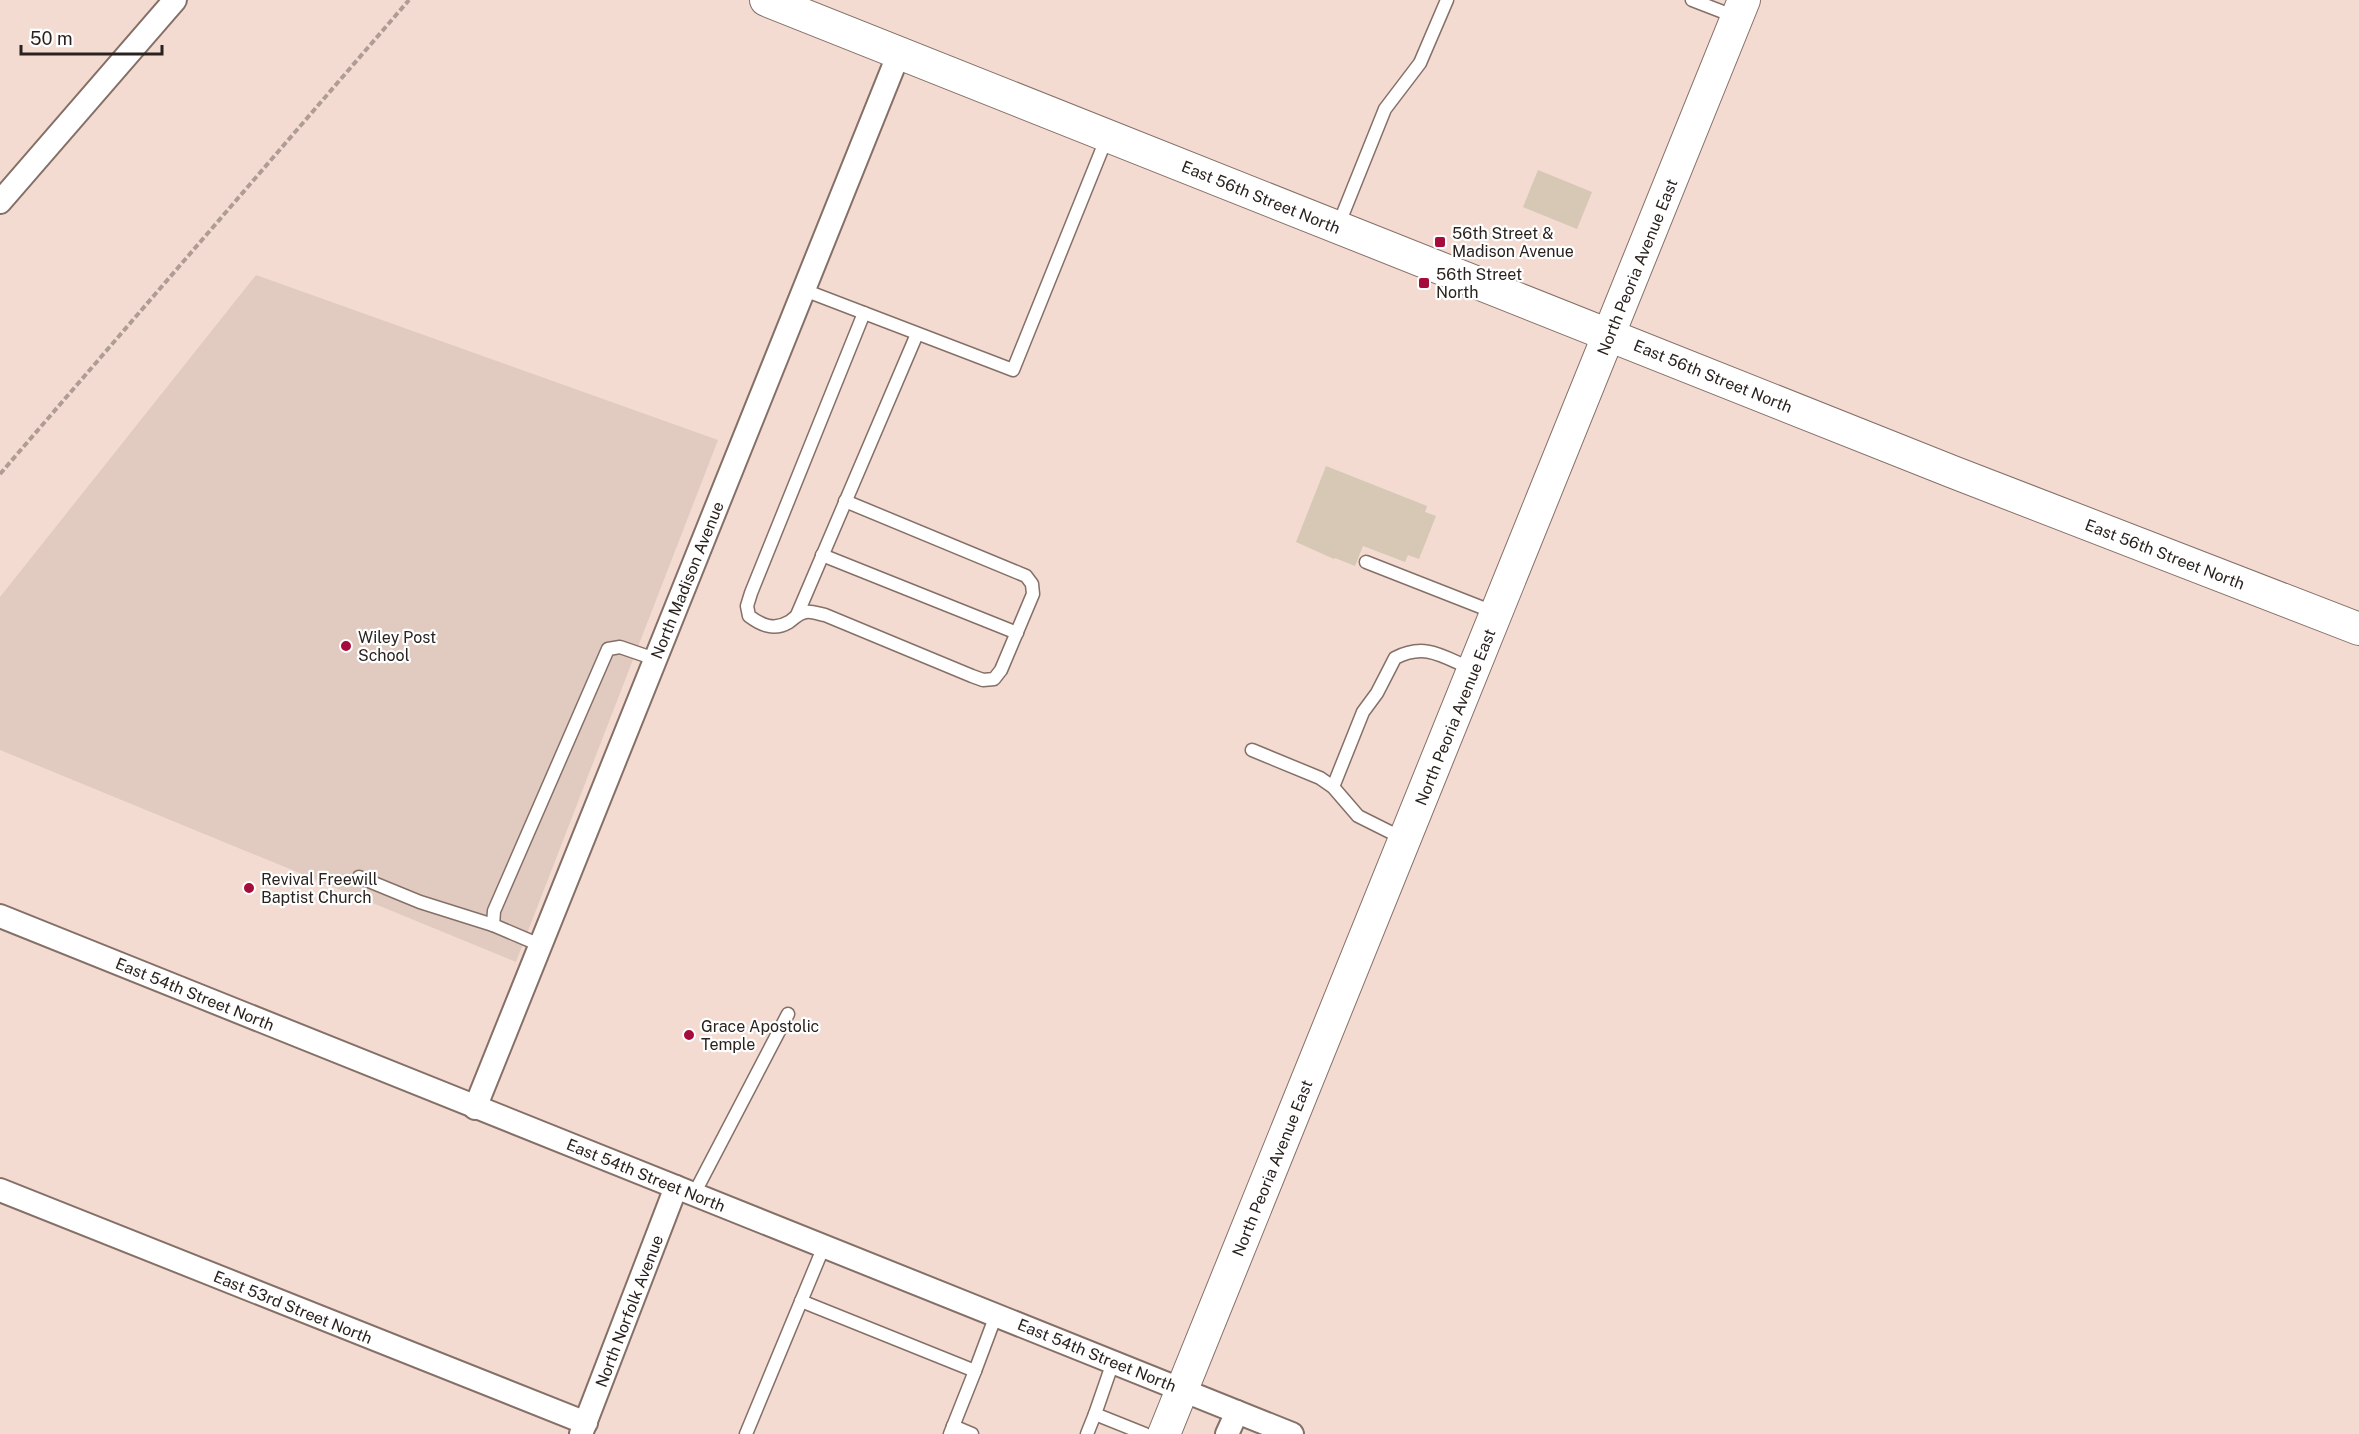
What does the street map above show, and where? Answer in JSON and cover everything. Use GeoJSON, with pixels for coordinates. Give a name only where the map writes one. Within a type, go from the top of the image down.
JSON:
{"type":"FeatureCollection","features":[{"type":"Feature","properties":{"kind":"street"},"geometry":{"type":"LineString","coordinates":[[0,202],[175,0]]}},
{"type":"Feature","properties":{"kind":"street","name":"East 56th Street North"},"geometry":{"type":"LineString","coordinates":[[766,0],[1953,472],[2359,629]]}},
{"type":"Feature","properties":{"kind":"street","name":"North Peoria Avenue East"},"geometry":{"type":"LineString","coordinates":[[1164,1434],[1740,9]]}},
{"type":"Feature","properties":{"kind":"street","name":"North Madison Avenue"},"geometry":{"type":"LineString","coordinates":[[475,1107],[899,52]]}},
{"type":"Feature","properties":{"kind":"street","name":"East 54th Street North"},"geometry":{"type":"LineString","coordinates":[[0,916],[1292,1434]]}},
{"type":"Feature","properties":{"kind":"street","name":"East 53rd Street North"},"geometry":{"type":"LineString","coordinates":[[0,1190],[583,1429]]}},
{"type":"Feature","properties":{"kind":"street","name":"North Norfolk Avenue"},"geometry":{"type":"LineString","coordinates":[[583,1429],[685,1191]]}},
{"type":"Feature","properties":{"kind":"street"},"geometry":{"type":"LineString","coordinates":[[1227,1434],[1236,1412]]}},
{"type":"Feature","properties":{"kind":"lane"},"geometry":{"type":"LineString","coordinates":[[1338,227],[1385,109],[1420,63],[1447,0]]}},
{"type":"Feature","properties":{"kind":"lane"},"geometry":{"type":"LineString","coordinates":[[1692,0],[1740,9]]}},
{"type":"Feature","properties":{"kind":"lane"},"geometry":{"type":"LineString","coordinates":[[804,290],[1013,370],[1108,136]]}},
{"type":"Feature","properties":{"kind":"lane"},"geometry":{"type":"LineString","coordinates":[[845,501],[1026,576],[1032,584],[1033,594],[1001,670],[994,679],[983,680],[825,615],[808,612],[774,627],[759,624],[749,616],[747,606],[864,313]]}},
{"type":"Feature","properties":{"kind":"lane"},"geometry":{"type":"LineString","coordinates":[[797,615],[917,334]]}},
{"type":"Feature","properties":{"kind":"lane"},"geometry":{"type":"LineString","coordinates":[[822,555],[1017,633]]}},
{"type":"Feature","properties":{"kind":"lane"},"geometry":{"type":"LineString","coordinates":[[1366,562],[1497,613]]}},
{"type":"Feature","properties":{"kind":"lane"},"geometry":{"type":"LineString","coordinates":[[493,925],[494,911],[608,649],[620,647],[655,659]]}},
{"type":"Feature","properties":{"kind":"lane"},"geometry":{"type":"LineString","coordinates":[[1333,787],[1364,711],[1377,693],[1395,658],[1419,650],[1474,670]]}},
{"type":"Feature","properties":{"kind":"lane"},"geometry":{"type":"LineString","coordinates":[[1252,750],[1309,772],[1333,787],[1358,816],[1405,839]]}},
{"type":"Feature","properties":{"kind":"lane"},"geometry":{"type":"LineString","coordinates":[[359,877],[420,902],[493,925],[540,945]]}},
{"type":"Feature","properties":{"kind":"lane"},"geometry":{"type":"LineString","coordinates":[[685,1191],[788,1014]]}},
{"type":"Feature","properties":{"kind":"lane"},"geometry":{"type":"LineString","coordinates":[[746,1434],[824,1246]]}},
{"type":"Feature","properties":{"kind":"lane"},"geometry":{"type":"LineString","coordinates":[[801,1300],[975,1371]]}},
{"type":"Feature","properties":{"kind":"lane"},"geometry":{"type":"LineString","coordinates":[[972,1434],[951,1430],[996,1315]]}},
{"type":"Feature","properties":{"kind":"lane"},"geometry":{"type":"LineString","coordinates":[[1087,1434],[1113,1362]]}},
{"type":"Feature","properties":{"kind":"lane"},"geometry":{"type":"LineString","coordinates":[[1095,1414],[1145,1434]]}},
{"type":"Feature","properties":{"kind":"path"},"geometry":{"type":"LineString","coordinates":[[0,474],[409,0]]}},
{"type":"Feature","properties":{"kind":"shaded area"},"geometry":{"type":"Polygon","coordinates":[[[256,275],[718,440],[516,962],[0,750],[0,597],[256,275]]]}},
{"type":"Feature","properties":{"kind":"building"},"geometry":{"type":"Polygon","coordinates":[[[1538,170],[1592,192],[1577,229],[1523,207],[1538,170]]]}},
{"type":"Feature","properties":{"kind":"building"},"geometry":{"type":"Polygon","coordinates":[[[1326,466],[1427,506],[1425,512],[1436,516],[1419,559],[1408,555],[1405,562],[1363,546],[1355,566],[1296,542],[1326,466]]]}},
{"type":"Feature","properties":{"kind":"place","name":"56th Street & Madison Avenue"},"geometry":{"type":"Point","coordinates":[1440,242]}},
{"type":"Feature","properties":{"kind":"place","name":"56th Street North"},"geometry":{"type":"Point","coordinates":[1424,283]}},
{"type":"Feature","properties":{"kind":"place","name":"Wiley Post School"},"geometry":{"type":"Point","coordinates":[346,646]}},
{"type":"Feature","properties":{"kind":"place","name":"Revival Freewill Baptist Church"},"geometry":{"type":"Point","coordinates":[249,888]}},
{"type":"Feature","properties":{"kind":"place","name":"Grace Apostolic Temple"},"geometry":{"type":"Point","coordinates":[689,1035]}}]}
